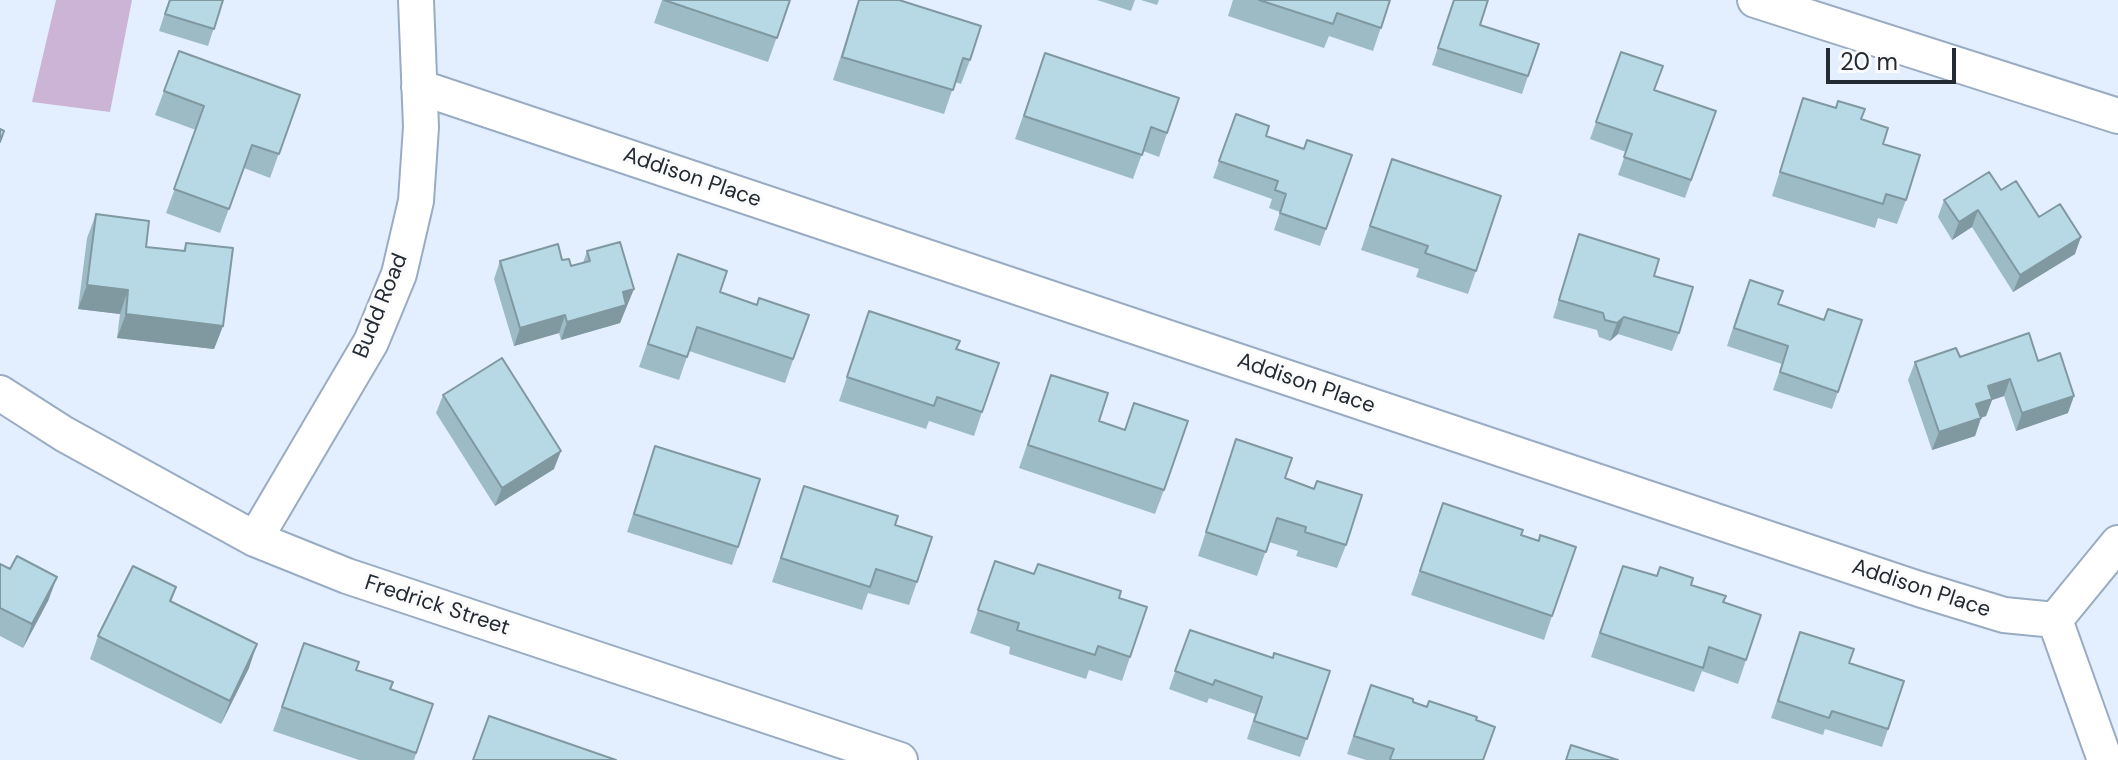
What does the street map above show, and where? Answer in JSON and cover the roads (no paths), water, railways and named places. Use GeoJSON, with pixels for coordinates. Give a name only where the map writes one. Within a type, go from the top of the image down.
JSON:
{"type":"FeatureCollection","features":[{"type":"Feature","properties":{"kind":"street","name":"Budd Road"},"geometry":{"type":"LineString","coordinates":[[255,539],[371,342],[399,274],[416,201],[421,127],[416,0]]}},
{"type":"Feature","properties":{"kind":"street"},"geometry":{"type":"LineString","coordinates":[[1755,0],[2118,116]]}},
{"type":"Feature","properties":{"kind":"street","name":"Addison Place"},"geometry":{"type":"LineString","coordinates":[[419,87],[1919,589],[2004,615],[2055,620]]}},
{"type":"Feature","properties":{"kind":"street","name":"Fredrick Street"},"geometry":{"type":"LineString","coordinates":[[0,393],[64,434],[255,539],[347,576],[900,760]]}},
{"type":"Feature","properties":{"kind":"street"},"geometry":{"type":"LineString","coordinates":[[2105,760],[2055,620],[2118,543]]}}]}
